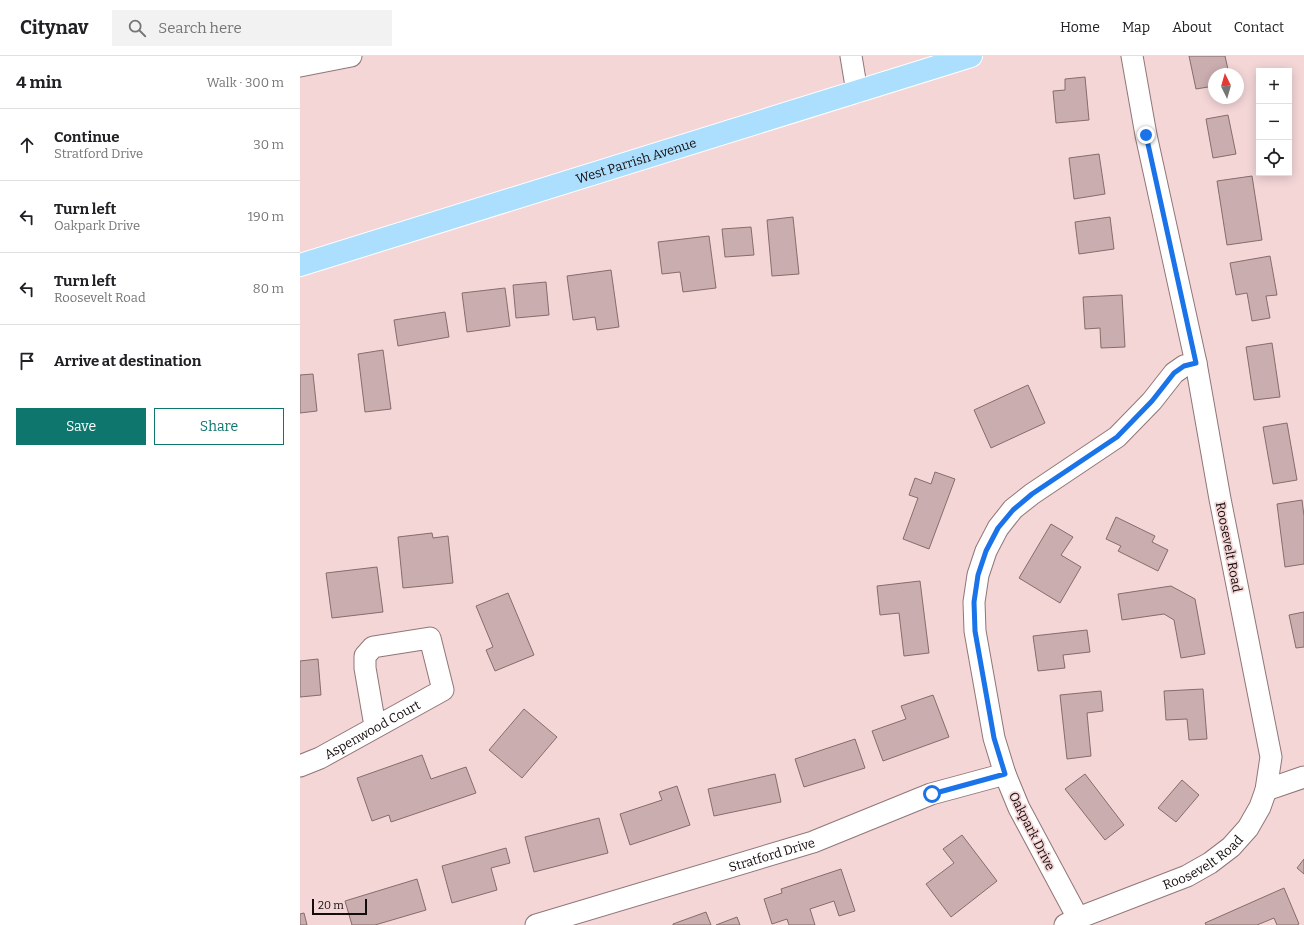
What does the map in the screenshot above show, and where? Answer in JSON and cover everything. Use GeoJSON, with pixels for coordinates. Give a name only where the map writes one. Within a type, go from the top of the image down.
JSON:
{"type":"FeatureCollection","features":[{"type":"Feature","properties":{"kind":"main road","name":"West Parrish Avenue"},"geometry":{"type":"LineString","coordinates":[[300,265],[972,56]]}},
{"type":"Feature","properties":{"kind":"street"},"geometry":{"type":"LineString","coordinates":[[300,66],[351,56]]}},
{"type":"Feature","properties":{"kind":"street"},"geometry":{"type":"LineString","coordinates":[[851,56],[857,92]]}},
{"type":"Feature","properties":{"kind":"street","name":"Roosevelt Road"},"geometry":{"type":"LineString","coordinates":[[1071,922],[1186,876],[1210,863],[1231,847],[1248,828],[1260,807],[1266,790],[1271,758],[1220,499],[1196,363],[1146,135],[1132,56]]}},
{"type":"Feature","properties":{"kind":"street","name":"Oakpark Drive"},"geometry":{"type":"LineString","coordinates":[[1071,922],[1019,808],[1005,774],[994,738],[975,631],[974,602],[978,575],[986,551],[998,528],[1013,510],[1032,494],[1117,437],[1152,401],[1174,373],[1184,366],[1196,363]]}},
{"type":"Feature","properties":{"kind":"street","name":"Aspenwood Court"},"geometry":{"type":"LineString","coordinates":[[300,766],[320,758],[375,726],[443,690],[430,638],[373,647],[365,656],[365,668],[375,726]]}},
{"type":"Feature","properties":{"kind":"street","name":"Stratford Drive"},"geometry":{"type":"LineString","coordinates":[[536,925],[813,842],[932,794],[1005,774]]}},
{"type":"Feature","properties":{"kind":"street"},"geometry":{"type":"LineString","coordinates":[[1266,790],[1304,777]]}},
{"type":"Feature","properties":{"kind":"building"},"geometry":{"type":"Polygon","coordinates":[[[1189,56],[1225,56],[1228,68],[1208,68],[1208,87],[1196,89],[1189,56]]]}},
{"type":"Feature","properties":{"kind":"building"},"geometry":{"type":"Polygon","coordinates":[[[1085,77],[1089,120],[1056,123],[1053,91],[1065,90],[1065,79],[1085,77]]]}},
{"type":"Feature","properties":{"kind":"building"},"geometry":{"type":"Polygon","coordinates":[[[1228,115],[1236,154],[1213,158],[1206,119],[1228,115]]]}},
{"type":"Feature","properties":{"kind":"building"},"geometry":{"type":"Polygon","coordinates":[[[1099,154],[1105,194],[1074,199],[1069,158],[1099,154]]]}},
{"type":"Feature","properties":{"kind":"building"},"geometry":{"type":"Polygon","coordinates":[[[1252,176],[1262,240],[1227,245],[1217,181],[1252,176]]]}},
{"type":"Feature","properties":{"kind":"building"},"geometry":{"type":"Polygon","coordinates":[[[793,217],[799,274],[772,276],[767,220],[793,217]]]}},
{"type":"Feature","properties":{"kind":"building"},"geometry":{"type":"Polygon","coordinates":[[[1110,217],[1114,249],[1079,254],[1075,222],[1110,217]]]}},
{"type":"Feature","properties":{"kind":"building"},"geometry":{"type":"Polygon","coordinates":[[[751,227],[754,255],[725,257],[722,229],[751,227]]]}},
{"type":"Feature","properties":{"kind":"building"},"geometry":{"type":"Polygon","coordinates":[[[709,236],[716,288],[683,292],[680,272],[662,274],[658,242],[709,236]]]}},
{"type":"Feature","properties":{"kind":"building"},"geometry":{"type":"Polygon","coordinates":[[[1270,256],[1277,295],[1266,296],[1270,318],[1252,321],[1247,293],[1236,295],[1230,263],[1270,256]]]}},
{"type":"Feature","properties":{"kind":"building"},"geometry":{"type":"Polygon","coordinates":[[[611,270],[619,327],[597,330],[595,317],[573,320],[567,276],[611,270]]]}},
{"type":"Feature","properties":{"kind":"building"},"geometry":{"type":"Polygon","coordinates":[[[546,282],[549,315],[516,318],[513,285],[546,282]]]}},
{"type":"Feature","properties":{"kind":"building"},"geometry":{"type":"Polygon","coordinates":[[[505,288],[510,326],[467,332],[462,293],[505,288]]]}},
{"type":"Feature","properties":{"kind":"building"},"geometry":{"type":"Polygon","coordinates":[[[1122,295],[1125,347],[1101,348],[1100,328],[1085,329],[1083,297],[1122,295]]]}},
{"type":"Feature","properties":{"kind":"building"},"geometry":{"type":"Polygon","coordinates":[[[445,312],[449,337],[398,346],[394,320],[445,312]]]}},
{"type":"Feature","properties":{"kind":"building"},"geometry":{"type":"Polygon","coordinates":[[[1272,343],[1280,397],[1254,400],[1246,347],[1272,343]]]}},
{"type":"Feature","properties":{"kind":"building"},"geometry":{"type":"Polygon","coordinates":[[[383,350],[391,409],[365,412],[358,354],[383,350]]]}},
{"type":"Feature","properties":{"kind":"building"},"geometry":{"type":"Polygon","coordinates":[[[313,374],[317,411],[300,413],[300,375],[313,374]]]}},
{"type":"Feature","properties":{"kind":"building"},"geometry":{"type":"Polygon","coordinates":[[[1028,385],[1045,423],[991,448],[974,410],[1028,385]]]}},
{"type":"Feature","properties":{"kind":"building"},"geometry":{"type":"Polygon","coordinates":[[[1287,423],[1297,480],[1273,484],[1263,427],[1287,423]]]}},
{"type":"Feature","properties":{"kind":"building"},"geometry":{"type":"Polygon","coordinates":[[[935,472],[955,479],[929,549],[903,539],[918,498],[909,495],[915,478],[931,484],[935,472]]]}},
{"type":"Feature","properties":{"kind":"building"},"geometry":{"type":"Polygon","coordinates":[[[1302,500],[1304,516],[1304,564],[1285,567],[1277,504],[1302,500]]]}},
{"type":"Feature","properties":{"kind":"building"},"geometry":{"type":"Polygon","coordinates":[[[1116,517],[1155,536],[1152,542],[1168,550],[1158,571],[1118,551],[1121,546],[1106,539],[1116,517]]]}},
{"type":"Feature","properties":{"kind":"building"},"geometry":{"type":"Polygon","coordinates":[[[1051,524],[1073,537],[1061,555],[1081,567],[1060,603],[1019,578],[1051,524]]]}},
{"type":"Feature","properties":{"kind":"building"},"geometry":{"type":"Polygon","coordinates":[[[432,533],[433,538],[448,536],[453,583],[403,588],[398,537],[432,533]]]}},
{"type":"Feature","properties":{"kind":"building"},"geometry":{"type":"Polygon","coordinates":[[[377,567],[383,612],[332,618],[326,573],[377,567]]]}},
{"type":"Feature","properties":{"kind":"building"},"geometry":{"type":"Polygon","coordinates":[[[920,581],[929,653],[904,656],[899,613],[880,615],[877,586],[920,581]]]}},
{"type":"Feature","properties":{"kind":"building"},"geometry":{"type":"Polygon","coordinates":[[[1171,586],[1195,599],[1205,654],[1181,658],[1174,620],[1164,614],[1122,620],[1118,594],[1171,586]]]}},
{"type":"Feature","properties":{"kind":"building"},"geometry":{"type":"Polygon","coordinates":[[[508,593],[534,655],[495,671],[486,650],[493,647],[476,606],[508,593]]]}},
{"type":"Feature","properties":{"kind":"building"},"geometry":{"type":"Polygon","coordinates":[[[1304,612],[1304,647],[1296,648],[1289,615],[1304,612]]]}},
{"type":"Feature","properties":{"kind":"building"},"geometry":{"type":"Polygon","coordinates":[[[1087,630],[1090,652],[1063,655],[1065,668],[1038,671],[1033,636],[1087,630]]]}},
{"type":"Feature","properties":{"kind":"building"},"geometry":{"type":"Polygon","coordinates":[[[318,659],[321,695],[300,697],[300,661],[318,659]]]}},
{"type":"Feature","properties":{"kind":"building"},"geometry":{"type":"Polygon","coordinates":[[[1203,689],[1207,739],[1189,740],[1187,719],[1166,720],[1164,691],[1203,689]]]}},
{"type":"Feature","properties":{"kind":"building"},"geometry":{"type":"Polygon","coordinates":[[[1101,691],[1103,711],[1087,713],[1091,756],[1067,759],[1060,695],[1101,691]]]}},
{"type":"Feature","properties":{"kind":"building"},"geometry":{"type":"Polygon","coordinates":[[[933,695],[949,737],[883,761],[872,731],[906,719],[901,706],[933,695]]]}},
{"type":"Feature","properties":{"kind":"building"},"geometry":{"type":"Polygon","coordinates":[[[524,709],[557,737],[522,778],[489,750],[524,709]]]}},
{"type":"Feature","properties":{"kind":"building"},"geometry":{"type":"Polygon","coordinates":[[[855,739],[865,768],[804,787],[795,759],[855,739]]]}},
{"type":"Feature","properties":{"kind":"building"},"geometry":{"type":"Polygon","coordinates":[[[422,755],[431,779],[466,767],[476,793],[391,822],[389,815],[372,821],[357,778],[422,755]]]}},
{"type":"Feature","properties":{"kind":"building"},"geometry":{"type":"Polygon","coordinates":[[[775,774],[781,802],[714,816],[708,789],[775,774]]]}},
{"type":"Feature","properties":{"kind":"building"},"geometry":{"type":"Polygon","coordinates":[[[1085,774],[1124,825],[1105,840],[1065,789],[1085,774]]]}},
{"type":"Feature","properties":{"kind":"building"},"geometry":{"type":"Polygon","coordinates":[[[1182,780],[1199,795],[1176,822],[1158,808],[1182,780]]]}},
{"type":"Feature","properties":{"kind":"building"},"geometry":{"type":"Polygon","coordinates":[[[677,786],[690,825],[630,845],[620,814],[662,800],[659,792],[677,786]]]}},
{"type":"Feature","properties":{"kind":"building"},"geometry":{"type":"Polygon","coordinates":[[[599,818],[608,853],[534,872],[525,837],[599,818]]]}},
{"type":"Feature","properties":{"kind":"building"},"geometry":{"type":"Polygon","coordinates":[[[962,835],[997,881],[951,917],[926,884],[954,863],[943,849],[962,835]]]}},
{"type":"Feature","properties":{"kind":"building"},"geometry":{"type":"Polygon","coordinates":[[[506,848],[510,863],[491,868],[497,890],[452,903],[442,866],[506,848]]]}},
{"type":"Feature","properties":{"kind":"building"},"geometry":{"type":"Polygon","coordinates":[[[1304,859],[1304,874],[1297,868],[1304,859]]]}},
{"type":"Feature","properties":{"kind":"building"},"geometry":{"type":"Polygon","coordinates":[[[841,869],[855,911],[839,916],[834,901],[810,909],[815,925],[789,925],[787,919],[772,924],[764,899],[782,893],[781,889],[841,869]]]}},
{"type":"Feature","properties":{"kind":"building"},"geometry":{"type":"Polygon","coordinates":[[[417,879],[426,910],[375,925],[352,925],[345,901],[417,879]]]}},
{"type":"Feature","properties":{"kind":"building"},"geometry":{"type":"Polygon","coordinates":[[[1284,888],[1299,924],[1297,925],[1277,925],[1274,918],[1257,925],[1206,925],[1205,923],[1284,888]]]}},
{"type":"Feature","properties":{"kind":"building"},"geometry":{"type":"Polygon","coordinates":[[[706,912],[711,925],[673,925],[673,924],[706,912]]]}},
{"type":"Feature","properties":{"kind":"building"},"geometry":{"type":"Polygon","coordinates":[[[304,913],[307,925],[300,925],[300,914],[304,913]]]}},
{"type":"Feature","properties":{"kind":"building"},"geometry":{"type":"Polygon","coordinates":[[[737,917],[740,925],[716,925],[737,917]]]}},
{"type":"Feature","properties":{"kind":"route"},"geometry":{"type":"LineString","coordinates":[[932,794],[1005,774],[994,738],[975,631],[974,602],[978,575],[986,551],[998,528],[1013,510],[1032,494],[1117,437],[1152,401],[1174,373],[1184,366],[1196,363],[1146,135]]}}]}
